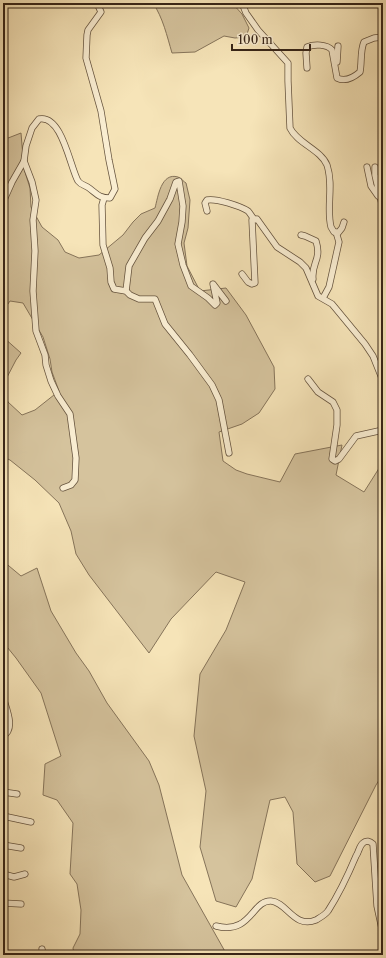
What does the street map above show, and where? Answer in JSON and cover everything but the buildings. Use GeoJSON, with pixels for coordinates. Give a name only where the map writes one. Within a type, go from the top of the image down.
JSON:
{"type":"FeatureCollection","features":[{"type":"Feature","properties":{"kind":"street"},"geometry":{"type":"LineString","coordinates":[[3,202],[24,161],[26,146],[32,128],[39,119],[45,119],[50,122],[60,134],[78,181],[90,188],[95,194],[104,198],[110,198],[115,189],[101,111],[88,67],[85,49],[88,30],[101,12],[98,3]]}},
{"type":"Feature","properties":{"kind":"street"},"geometry":{"type":"LineString","coordinates":[[242,3],[246,13],[258,30],[288,63],[290,128],[293,133],[326,164],[330,189],[330,223],[331,228],[336,232],[339,242],[329,287],[323,298]]}},
{"type":"Feature","properties":{"kind":"street"},"geometry":{"type":"LineString","coordinates":[[307,68],[307,47],[329,47],[332,50],[337,78],[341,80],[348,79],[360,72],[364,42],[374,38],[383,37]]}},
{"type":"Feature","properties":{"kind":"street"},"geometry":{"type":"LineString","coordinates":[[338,46],[337,61],[341,80]]}},
{"type":"Feature","properties":{"kind":"street"},"geometry":{"type":"LineString","coordinates":[[24,161],[32,182],[36,200],[34,220],[35,251],[33,291],[36,331],[45,355],[46,365],[51,381],[58,396],[70,414],[76,458],[75,480],[71,485],[63,488]]}},
{"type":"Feature","properties":{"kind":"street"},"geometry":{"type":"LineString","coordinates":[[367,167],[371,186],[379,197]]}},
{"type":"Feature","properties":{"kind":"street"},"geometry":{"type":"LineString","coordinates":[[375,167],[379,197],[383,209]]}},
{"type":"Feature","properties":{"kind":"street"},"geometry":{"type":"LineString","coordinates":[[126,291],[129,266],[145,238],[158,221],[170,199],[176,182],[179,181],[183,206],[178,244],[183,265],[191,286],[216,305],[217,303],[213,284],[226,301]]}},
{"type":"Feature","properties":{"kind":"street"},"geometry":{"type":"LineString","coordinates":[[104,198],[102,205],[103,245],[110,268],[111,282],[114,288],[126,291],[130,295],[139,299],[155,299],[165,324],[212,385],[219,400],[229,453]]}},
{"type":"Feature","properties":{"kind":"street"},"geometry":{"type":"LineString","coordinates":[[207,211],[205,203],[207,200],[212,199],[234,205],[248,212],[254,219],[257,219],[277,247],[300,262],[306,268],[313,281]]}},
{"type":"Feature","properties":{"kind":"street"},"geometry":{"type":"LineString","coordinates":[[242,274],[248,282],[252,284],[255,283],[252,220],[254,219]]}},
{"type":"Feature","properties":{"kind":"street"},"geometry":{"type":"LineString","coordinates":[[336,232],[338,233],[344,222]]}},
{"type":"Feature","properties":{"kind":"street"},"geometry":{"type":"LineString","coordinates":[[302,236],[316,241],[318,258],[312,274],[318,296],[332,304],[365,344],[373,356],[383,382]]}},
{"type":"Feature","properties":{"kind":"street"},"geometry":{"type":"LineString","coordinates":[[308,379],[318,392],[333,402],[337,410],[337,425],[332,459],[335,461],[339,459],[356,436],[383,430]]}},
{"type":"Feature","properties":{"kind":"street"},"geometry":{"type":"LineString","coordinates":[[3,697],[10,725],[8,732],[3,736]]}},
{"type":"Feature","properties":{"kind":"street"},"geometry":{"type":"LineString","coordinates":[[3,792],[17,794]]}},
{"type":"Feature","properties":{"kind":"street"},"geometry":{"type":"LineString","coordinates":[[3,816],[31,822]]}},
{"type":"Feature","properties":{"kind":"street"},"geometry":{"type":"LineString","coordinates":[[216,926],[231,928],[238,926],[246,921],[262,904],[271,901],[303,921],[311,922],[323,916],[328,911],[343,884],[360,846],[364,842],[368,841],[373,844],[377,906],[383,934]]}},
{"type":"Feature","properties":{"kind":"street"},"geometry":{"type":"LineString","coordinates":[[3,845],[21,848]]}},
{"type":"Feature","properties":{"kind":"street"},"geometry":{"type":"LineString","coordinates":[[3,874],[14,877],[25,874]]}},
{"type":"Feature","properties":{"kind":"street"},"geometry":{"type":"LineString","coordinates":[[3,903],[21,904]]}},
{"type":"Feature","properties":{"kind":"shaded area"},"geometry":{"type":"Polygon","coordinates":[[[153,3],[232,3],[242,14],[249,28],[246,37],[235,38],[224,36],[195,52],[172,53],[162,21],[153,3]]]}},
{"type":"Feature","properties":{"kind":"shaded area"},"geometry":{"type":"Polygon","coordinates":[[[21,133],[24,169],[30,188],[31,207],[42,227],[58,240],[65,252],[79,258],[99,255],[123,235],[141,214],[155,208],[161,186],[168,178],[172,176],[178,177],[186,183],[190,200],[188,228],[184,243],[187,266],[200,291],[226,288],[246,315],[274,367],[275,389],[259,413],[242,424],[219,432],[223,461],[236,470],[280,482],[295,454],[342,445],[336,475],[364,492],[383,462],[383,774],[330,876],[315,882],[297,864],[293,812],[285,797],[270,800],[252,879],[236,907],[216,901],[200,847],[206,791],[194,736],[200,674],[226,630],[245,582],[216,572],[171,619],[149,653],[89,575],[76,554],[71,531],[59,503],[35,480],[10,460],[3,457],[3,390],[8,402],[22,415],[35,410],[59,391],[52,372],[50,359],[43,337],[23,303],[10,301],[3,311],[3,140],[21,133]]]}},
{"type":"Feature","properties":{"kind":"shaded area"},"geometry":{"type":"Polygon","coordinates":[[[3,337],[21,353],[3,385],[3,337]]]}},
{"type":"Feature","properties":{"kind":"shaded area"},"geometry":{"type":"Polygon","coordinates":[[[3,561],[21,576],[37,568],[51,611],[76,653],[89,671],[107,703],[149,761],[159,785],[182,875],[227,955],[74,955],[73,948],[80,934],[81,910],[77,884],[70,874],[73,823],[57,800],[43,795],[45,764],[61,756],[41,693],[3,642],[3,561]]]}}]}
